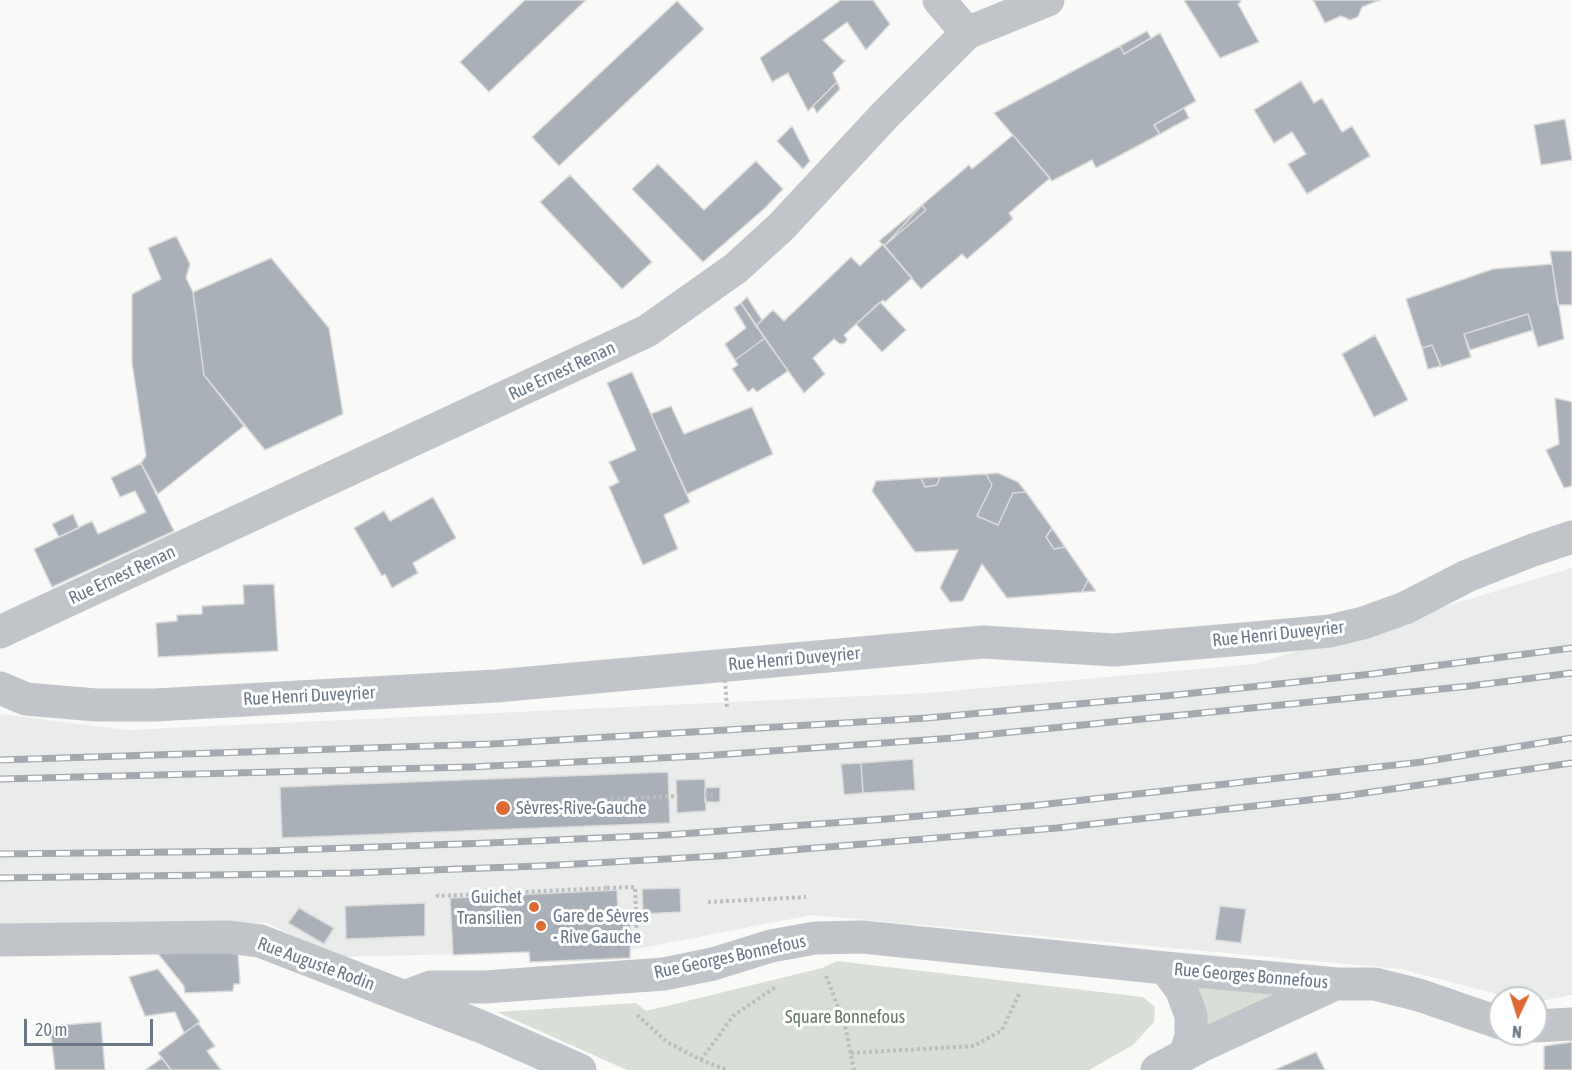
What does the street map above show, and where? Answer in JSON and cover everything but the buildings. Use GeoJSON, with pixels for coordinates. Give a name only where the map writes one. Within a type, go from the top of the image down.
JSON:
{"type":"FeatureCollection","features":[{"type":"Feature","properties":{"kind":"street"},"geometry":{"type":"LineString","coordinates":[[939,0],[967,33]]}},
{"type":"Feature","properties":{"kind":"street","name":"Rue Ernest Renan"},"geometry":{"type":"LineString","coordinates":[[0,632],[647,331],[736,268],[781,227],[884,116],[967,33],[1048,0]]}},
{"type":"Feature","properties":{"kind":"street","name":"Rue Henri Duveyrier"},"geometry":{"type":"LineString","coordinates":[[0,688],[26,699],[96,705],[155,705],[496,686],[983,642],[1114,650],[1330,631],[1363,623],[1405,608],[1467,576],[1572,537]]}},
{"type":"Feature","properties":{"kind":"street","name":"Rue Auguste Rodin"},"geometry":{"type":"LineString","coordinates":[[0,940],[227,937],[260,941],[482,1027],[580,1070]]}},
{"type":"Feature","properties":{"kind":"street","name":"Rue Georges Bonnefous"},"geometry":{"type":"LineString","coordinates":[[404,997],[431,987],[485,987],[664,974],[712,964],[771,946],[815,938],[863,937],[1337,984],[1375,984],[1395,988],[1488,1019]]}},
{"type":"Feature","properties":{"kind":"street","name":"Rue Georges Bonnefous"},"geometry":{"type":"LineString","coordinates":[[1165,968],[1181,989],[1191,1015],[1191,1036],[1171,1062]]}},
{"type":"Feature","properties":{"kind":"street","name":"Rue Georges Bonnefous"},"geometry":{"type":"LineString","coordinates":[[1171,1062],[1337,984]]}},
{"type":"Feature","properties":{"kind":"street"},"geometry":{"type":"LineString","coordinates":[[1548,1025],[1572,1024]]}},
{"type":"Feature","properties":{"kind":"path"},"geometry":{"type":"LineString","coordinates":[[725,680],[727,708]]}},
{"type":"Feature","properties":{"kind":"path"},"geometry":{"type":"LineString","coordinates":[[705,795],[712,795]]}},
{"type":"Feature","properties":{"kind":"path"},"geometry":{"type":"LineString","coordinates":[[605,799],[679,796]]}},
{"type":"Feature","properties":{"kind":"path"},"geometry":{"type":"LineString","coordinates":[[438,894],[438,897],[635,887],[638,953],[632,962],[618,963],[618,977],[629,1007],[667,1042],[701,1060],[728,1070]]}},
{"type":"Feature","properties":{"kind":"path"},"geometry":{"type":"LineString","coordinates":[[708,903],[813,897]]}},
{"type":"Feature","properties":{"kind":"path"},"geometry":{"type":"LineString","coordinates":[[602,922],[631,920]]}},
{"type":"Feature","properties":{"kind":"path"},"geometry":{"type":"LineString","coordinates":[[851,1053],[974,1046],[1002,1030],[1037,956]]}},
{"type":"Feature","properties":{"kind":"path"},"geometry":{"type":"LineString","coordinates":[[822,968],[845,1024],[854,1070]]}},
{"type":"Feature","properties":{"kind":"path"},"geometry":{"type":"LineString","coordinates":[[701,1060],[734,1016]]}},
{"type":"Feature","properties":{"kind":"shaded area"},"geometry":{"type":"Polygon","coordinates":[[[1572,568],[1572,995],[1548,1000],[1548,986],[1488,986],[1488,992],[1401,969],[812,915],[631,950],[333,957],[268,923],[0,924],[0,714],[128,730],[927,693],[1254,664],[1572,568]]]}},
{"type":"Feature","properties":{"kind":"green space","name":"Square Bonnefous"},"geometry":{"type":"Polygon","coordinates":[[[837,961],[1143,997],[1155,1007],[1154,1022],[1133,1045],[1089,1070],[627,1070],[497,1012],[636,1003],[646,1011],[822,968],[837,961]]]}},
{"type":"Feature","properties":{"kind":"green space"},"geometry":{"type":"Polygon","coordinates":[[[1195,987],[1279,995],[1204,1029],[1195,987]]]}},
{"type":"Feature","properties":{"kind":"railway"},"geometry":{"type":"LineString","coordinates":[[0,760],[491,744],[927,718],[1372,674],[1572,648]]}},
{"type":"Feature","properties":{"kind":"railway"},"geometry":{"type":"LineString","coordinates":[[0,779],[469,767],[701,756],[953,738],[1470,686],[1572,673]]}},
{"type":"Feature","properties":{"kind":"railway"},"geometry":{"type":"LineString","coordinates":[[0,854],[262,851],[488,843],[666,835],[887,819],[1039,805],[1422,762],[1572,738]]}},
{"type":"Feature","properties":{"kind":"railway"},"geometry":{"type":"LineString","coordinates":[[0,878],[350,873],[719,856],[1057,828],[1344,796],[1572,763]]}},
{"type":"Feature","properties":{"kind":"place","name":"Sèvres-Rive-Gauche"},"geometry":{"type":"Point","coordinates":[503,808]}},
{"type":"Feature","properties":{"kind":"place","name":"Guichet Transilien"},"geometry":{"type":"Point","coordinates":[534,907]}},
{"type":"Feature","properties":{"kind":"place","name":"Gare de Sèvres - Rive Gauche"},"geometry":{"type":"Point","coordinates":[541,926]}}]}
